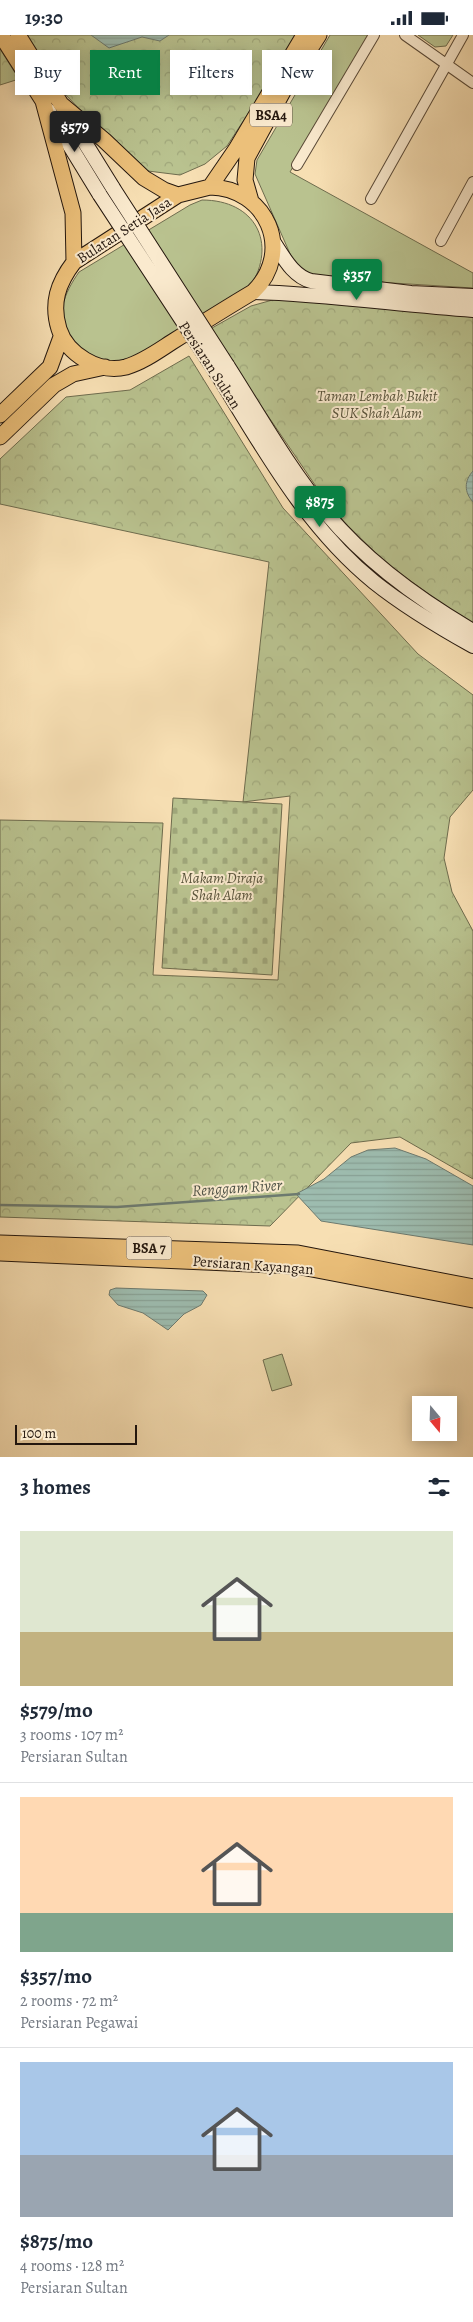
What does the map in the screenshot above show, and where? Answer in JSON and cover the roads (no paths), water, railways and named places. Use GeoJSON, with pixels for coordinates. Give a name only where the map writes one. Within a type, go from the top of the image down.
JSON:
{"type":"FeatureCollection","features":[{"type":"Feature","properties":{"kind":"main road","name":"Persiaran Sultan"},"geometry":{"type":"LineString","coordinates":[[1,35],[15,50]]}},
{"type":"Feature","properties":{"kind":"main road","name":"Persiaran Sultan"},"geometry":{"type":"LineString","coordinates":[[18,35],[24,50]]}},
{"type":"Feature","properties":{"kind":"main road","name":"BSA4"},"geometry":{"type":"LineString","coordinates":[[210,187],[236,149],[304,35]]}},
{"type":"Feature","properties":{"kind":"main road","name":"BSA4"},"geometry":{"type":"LineString","coordinates":[[251,201],[245,180],[247,158],[286,88],[319,35]]}},
{"type":"Feature","properties":{"kind":"main road","name":"Persiaran Sultan"},"geometry":{"type":"LineString","coordinates":[[41,95],[43,101]]}},
{"type":"Feature","properties":{"kind":"main road","name":"Persiaran Sultan"},"geometry":{"type":"LineString","coordinates":[[54,95],[62,104]]}},
{"type":"Feature","properties":{"kind":"main road"},"geometry":{"type":"LineString","coordinates":[[43,101],[73,213],[74,262]]}},
{"type":"Feature","properties":{"kind":"main road"},"geometry":{"type":"LineString","coordinates":[[62,104],[144,178],[164,190],[178,195]]}},
{"type":"Feature","properties":{"kind":"main road","name":"Bulatan Setia Jasa"},"geometry":{"type":"LineString","coordinates":[[210,187],[227,189],[251,201],[261,212],[274,243],[268,274],[254,292],[139,362],[116,369],[87,361],[74,353],[62,337],[55,317],[57,293],[64,276],[74,262],[178,195],[210,187]]}},
{"type":"Feature","properties":{"kind":"main road"},"geometry":{"type":"LineString","coordinates":[[0,415],[50,367],[62,337]]}},
{"type":"Feature","properties":{"kind":"main road"},"geometry":{"type":"LineString","coordinates":[[0,437],[54,385],[74,374],[104,367]]}},
{"type":"Feature","properties":{"kind":"main road","name":"Persiaran Kayangan"},"geometry":{"type":"LineString","coordinates":[[0,1243],[298,1253],[473,1287]]}},
{"type":"Feature","properties":{"kind":"main road","name":"Persiaran Kayangan"},"geometry":{"type":"LineString","coordinates":[[0,1253],[296,1266],[473,1300]]}},
{"type":"Feature","properties":{"kind":"street"},"geometry":{"type":"LineString","coordinates":[[297,165],[374,35]]}},
{"type":"Feature","properties":{"kind":"street"},"geometry":{"type":"LineString","coordinates":[[405,35],[473,83]]}},
{"type":"Feature","properties":{"kind":"street"},"geometry":{"type":"LineString","coordinates":[[370,199],[445,63],[463,35]]}},
{"type":"Feature","properties":{"kind":"street","name":"Persiaran Sultan"},"geometry":{"type":"LineString","coordinates":[[43,101],[100,195],[326,513],[354,544],[435,608],[473,631]]}},
{"type":"Feature","properties":{"kind":"street","name":"Persiaran Sultan"},"geometry":{"type":"LineString","coordinates":[[62,104],[222,369],[288,486],[320,528],[374,581],[435,625],[473,646]]}},
{"type":"Feature","properties":{"kind":"street"},"geometry":{"type":"LineString","coordinates":[[440,241],[473,181]]}},
{"type":"Feature","properties":{"kind":"street"},"geometry":{"type":"LineString","coordinates":[[274,243],[302,279],[411,293],[473,296]]}},
{"type":"Feature","properties":{"kind":"street"},"geometry":{"type":"LineString","coordinates":[[254,292],[300,293],[408,306],[473,310]]}},
{"type":"Feature","properties":{"kind":"waterway","name":"Renggam River"},"geometry":{"type":"LineString","coordinates":[[0,1205],[117,1207],[299,1194]]}},
{"type":"Feature","properties":{"kind":"park label","name":"Taman Lembah Bukit SUK Shah Alam"},"geometry":{"type":"Point","coordinates":[377,404]}},
{"type":"Feature","properties":{"kind":"park label","name":"Makam Diraja Shah Alam"},"geometry":{"type":"Point","coordinates":[222,886]}}]}
